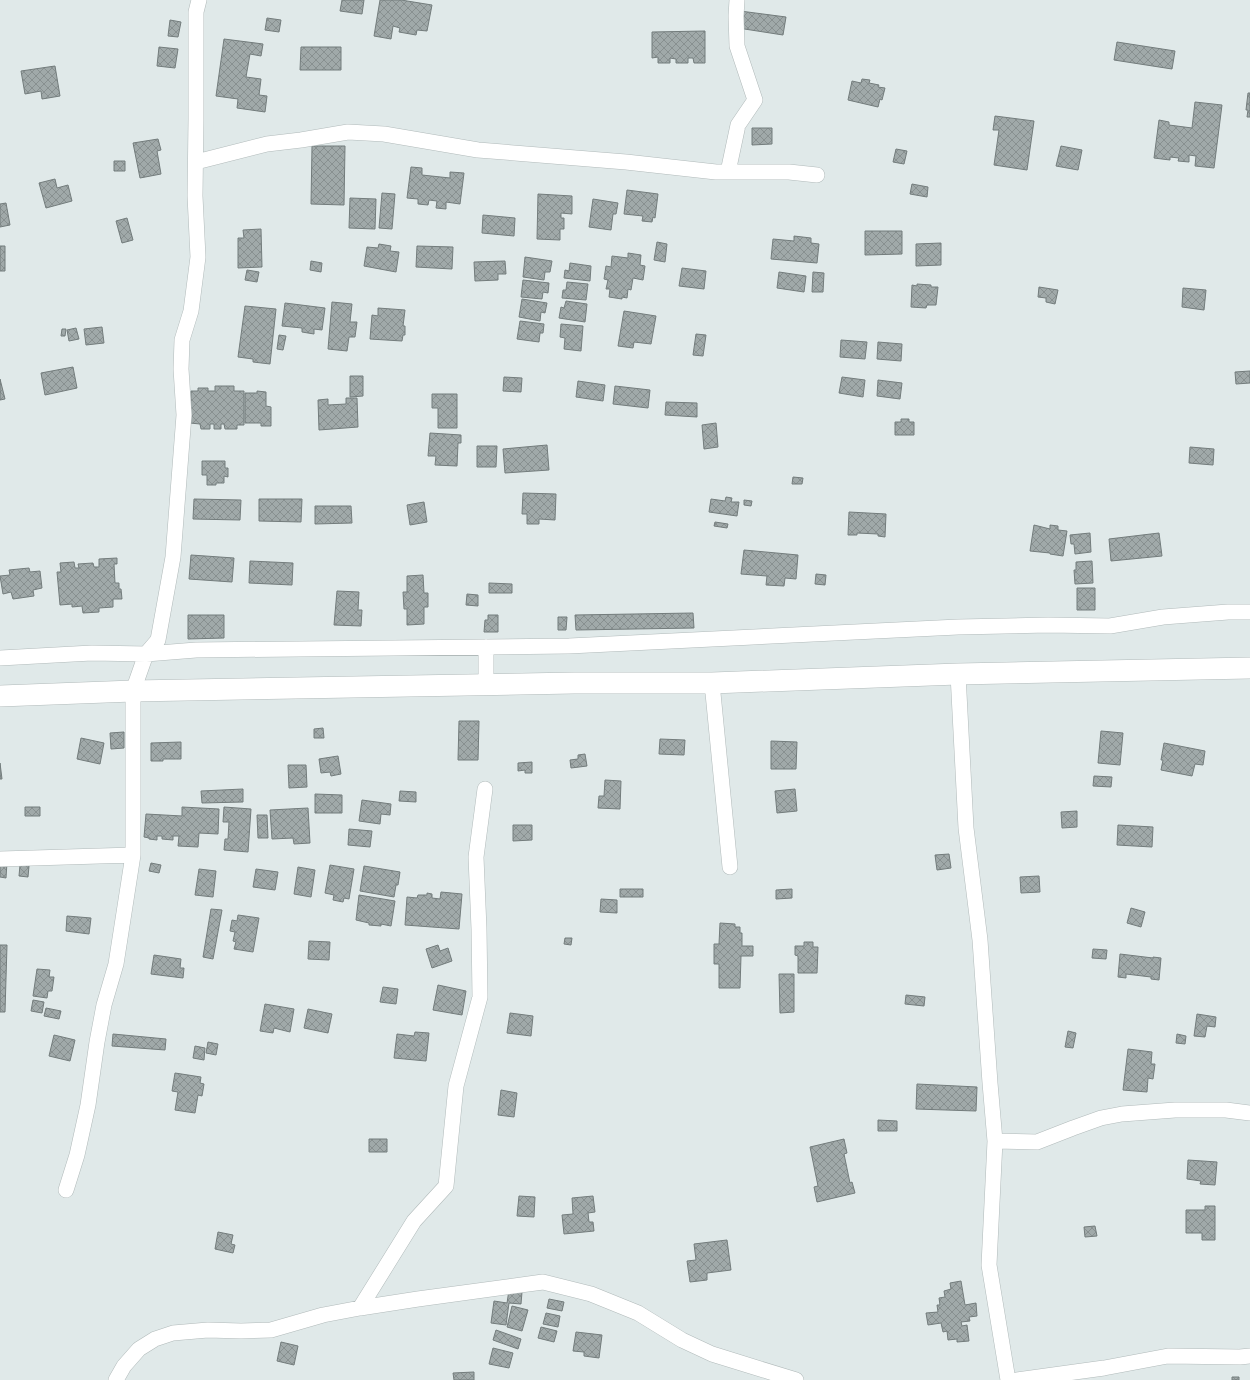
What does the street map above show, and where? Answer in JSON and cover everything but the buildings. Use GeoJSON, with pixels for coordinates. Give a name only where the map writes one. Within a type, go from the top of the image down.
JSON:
{"type":"FeatureCollection","features":[{"type":"Feature","properties":{"kind":"main road"},"geometry":{"type":"LineString","coordinates":[[0,696],[574,683],[712,683],[958,674],[1250,668]]}},
{"type":"Feature","properties":{"kind":"street"},"geometry":{"type":"LineString","coordinates":[[66,1190],[77,1155],[88,1105],[104,1005],[116,964],[133,854],[133,692],[146,654],[158,640],[173,558],[184,415],[181,369],[182,340],[191,311],[198,257],[195,196],[196,12],[199,0]]}},
{"type":"Feature","properties":{"kind":"street"},"geometry":{"type":"LineString","coordinates":[[728,172],[738,125],[754,100],[737,46],[737,0]]}},
{"type":"Feature","properties":{"kind":"street"},"geometry":{"type":"LineString","coordinates":[[196,162],[267,144],[348,132],[384,134],[478,150],[626,162],[716,172],[789,172],[817,175]]}},
{"type":"Feature","properties":{"kind":"street"},"geometry":{"type":"LineString","coordinates":[[0,658],[92,653],[146,654],[196,650],[577,646],[958,627],[1048,625],[1110,626],[1163,617],[1228,612],[1250,612]]}},
{"type":"Feature","properties":{"kind":"street"},"geometry":{"type":"LineString","coordinates":[[486,647],[486,685]]}},
{"type":"Feature","properties":{"kind":"street"},"geometry":{"type":"LineString","coordinates":[[958,674],[966,828],[980,940],[995,1141],[989,1264],[1008,1380]]}},
{"type":"Feature","properties":{"kind":"street"},"geometry":{"type":"LineString","coordinates":[[712,683],[730,867]]}},
{"type":"Feature","properties":{"kind":"street"},"geometry":{"type":"LineString","coordinates":[[360,1308],[414,1221],[446,1186],[456,1086],[480,997],[476,856],[485,789]]}},
{"type":"Feature","properties":{"kind":"street"},"geometry":{"type":"LineString","coordinates":[[0,859],[133,854]]}},
{"type":"Feature","properties":{"kind":"street"},"geometry":{"type":"LineString","coordinates":[[995,1141],[1037,1142],[1101,1118],[1122,1114],[1174,1110],[1226,1110],[1250,1113]]}},
{"type":"Feature","properties":{"kind":"street"},"geometry":{"type":"LineString","coordinates":[[116,1380],[124,1366],[139,1349],[156,1339],[173,1333],[208,1330],[271,1330],[323,1315],[360,1308],[418,1298],[543,1282],[591,1294],[638,1313],[682,1340],[712,1354],[796,1380]]}},
{"type":"Feature","properties":{"kind":"street"},"geometry":{"type":"LineString","coordinates":[[1017,1380],[1104,1368],[1168,1356],[1250,1356]]}}]}
